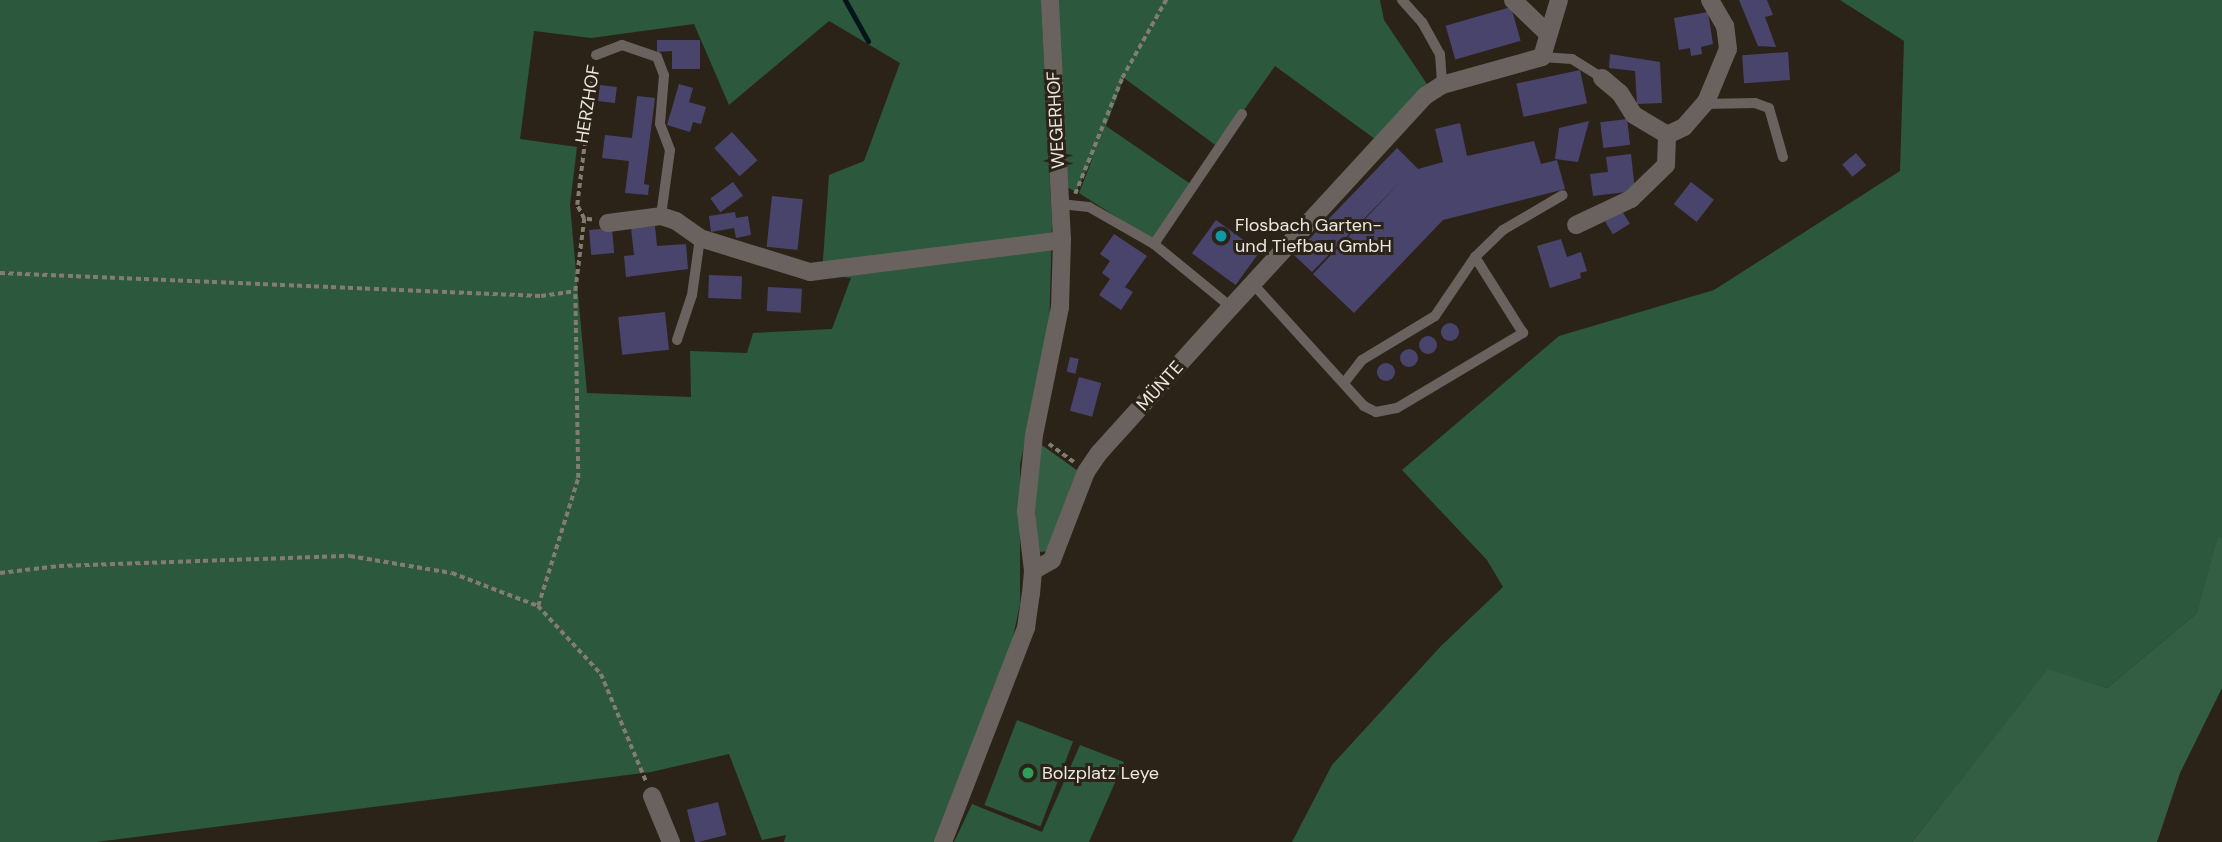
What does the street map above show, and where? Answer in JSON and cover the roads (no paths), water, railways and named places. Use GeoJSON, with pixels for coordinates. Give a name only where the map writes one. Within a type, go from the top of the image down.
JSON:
{"type":"FeatureCollection","features":[{"type":"Feature","properties":{"kind":"street","name":"WEGERHOF"},"geometry":{"type":"LineString","coordinates":[[1033,571],[1026,511],[1034,435],[1060,307],[1062,240],[1050,0]]}},
{"type":"Feature","properties":{"kind":"street"},"geometry":{"type":"LineString","coordinates":[[1513,0],[1546,32]]}},
{"type":"Feature","properties":{"kind":"street"},"geometry":{"type":"LineString","coordinates":[[1542,57],[1546,32],[1559,0]]}},
{"type":"Feature","properties":{"kind":"street"},"geometry":{"type":"LineString","coordinates":[[1576,225],[1631,199],[1668,158],[1667,135],[1684,127],[1704,104],[1728,49],[1725,26],[1710,0]]}},
{"type":"Feature","properties":{"kind":"street","name":"MÜNTE"},"geometry":{"type":"LineString","coordinates":[[1033,571],[1052,560],[1086,472],[1231,307],[1425,96],[1441,85],[1542,57]]}},
{"type":"Feature","properties":{"kind":"street","name":"MÜNTE"},"geometry":{"type":"LineString","coordinates":[[1602,78],[1620,93],[1634,115],[1667,135]]}},
{"type":"Feature","properties":{"kind":"street"},"geometry":{"type":"LineString","coordinates":[[608,223],[661,216],[677,220],[700,238],[810,272],[1062,240]]}},
{"type":"Feature","properties":{"kind":"street"},"geometry":{"type":"LineString","coordinates":[[943,842],[1026,628],[1033,571]]}},
{"type":"Feature","properties":{"kind":"street"},"geometry":{"type":"LineString","coordinates":[[652,796],[671,842]]}},
{"type":"Feature","properties":{"kind":"lane"},"geometry":{"type":"LineString","coordinates":[[1402,0],[1422,22],[1440,54],[1441,85]]}},
{"type":"Feature","properties":{"kind":"lane","name":"HERZHOF"},"geometry":{"type":"LineString","coordinates":[[596,55],[622,45],[657,57],[664,75],[660,124],[670,150],[661,216]]}},
{"type":"Feature","properties":{"kind":"lane","name":"MÜNTE"},"geometry":{"type":"LineString","coordinates":[[1542,57],[1572,59],[1602,78]]}},
{"type":"Feature","properties":{"kind":"lane"},"geometry":{"type":"LineString","coordinates":[[1704,104],[1755,103],[1769,108],[1783,157]]}},
{"type":"Feature","properties":{"kind":"lane"},"geometry":{"type":"LineString","coordinates":[[1154,244],[1242,114]]}},
{"type":"Feature","properties":{"kind":"lane"},"geometry":{"type":"LineString","coordinates":[[1344,383],[1362,360],[1435,316],[1475,257],[1503,230],[1563,195]]}},
{"type":"Feature","properties":{"kind":"lane"},"geometry":{"type":"LineString","coordinates":[[1060,204],[1089,207],[1154,244],[1231,307]]}},
{"type":"Feature","properties":{"kind":"lane"},"geometry":{"type":"LineString","coordinates":[[677,340],[692,295],[700,238]]}},
{"type":"Feature","properties":{"kind":"lane"},"geometry":{"type":"LineString","coordinates":[[1253,284],[1344,383],[1376,412],[1396,408],[1522,333],[1475,257]]}},
{"type":"Feature","properties":{"kind":"waterway"},"geometry":{"type":"LineString","coordinates":[[845,0],[868,41]]}},
{"type":"Feature","properties":{"kind":"place","name":"Flosbach Garten- und Tiefbau GmbH"},"geometry":{"type":"Point","coordinates":[1221,236]}},
{"type":"Feature","properties":{"kind":"place","name":"Bolzplatz Leye"},"geometry":{"type":"Point","coordinates":[1028,773]}}]}
